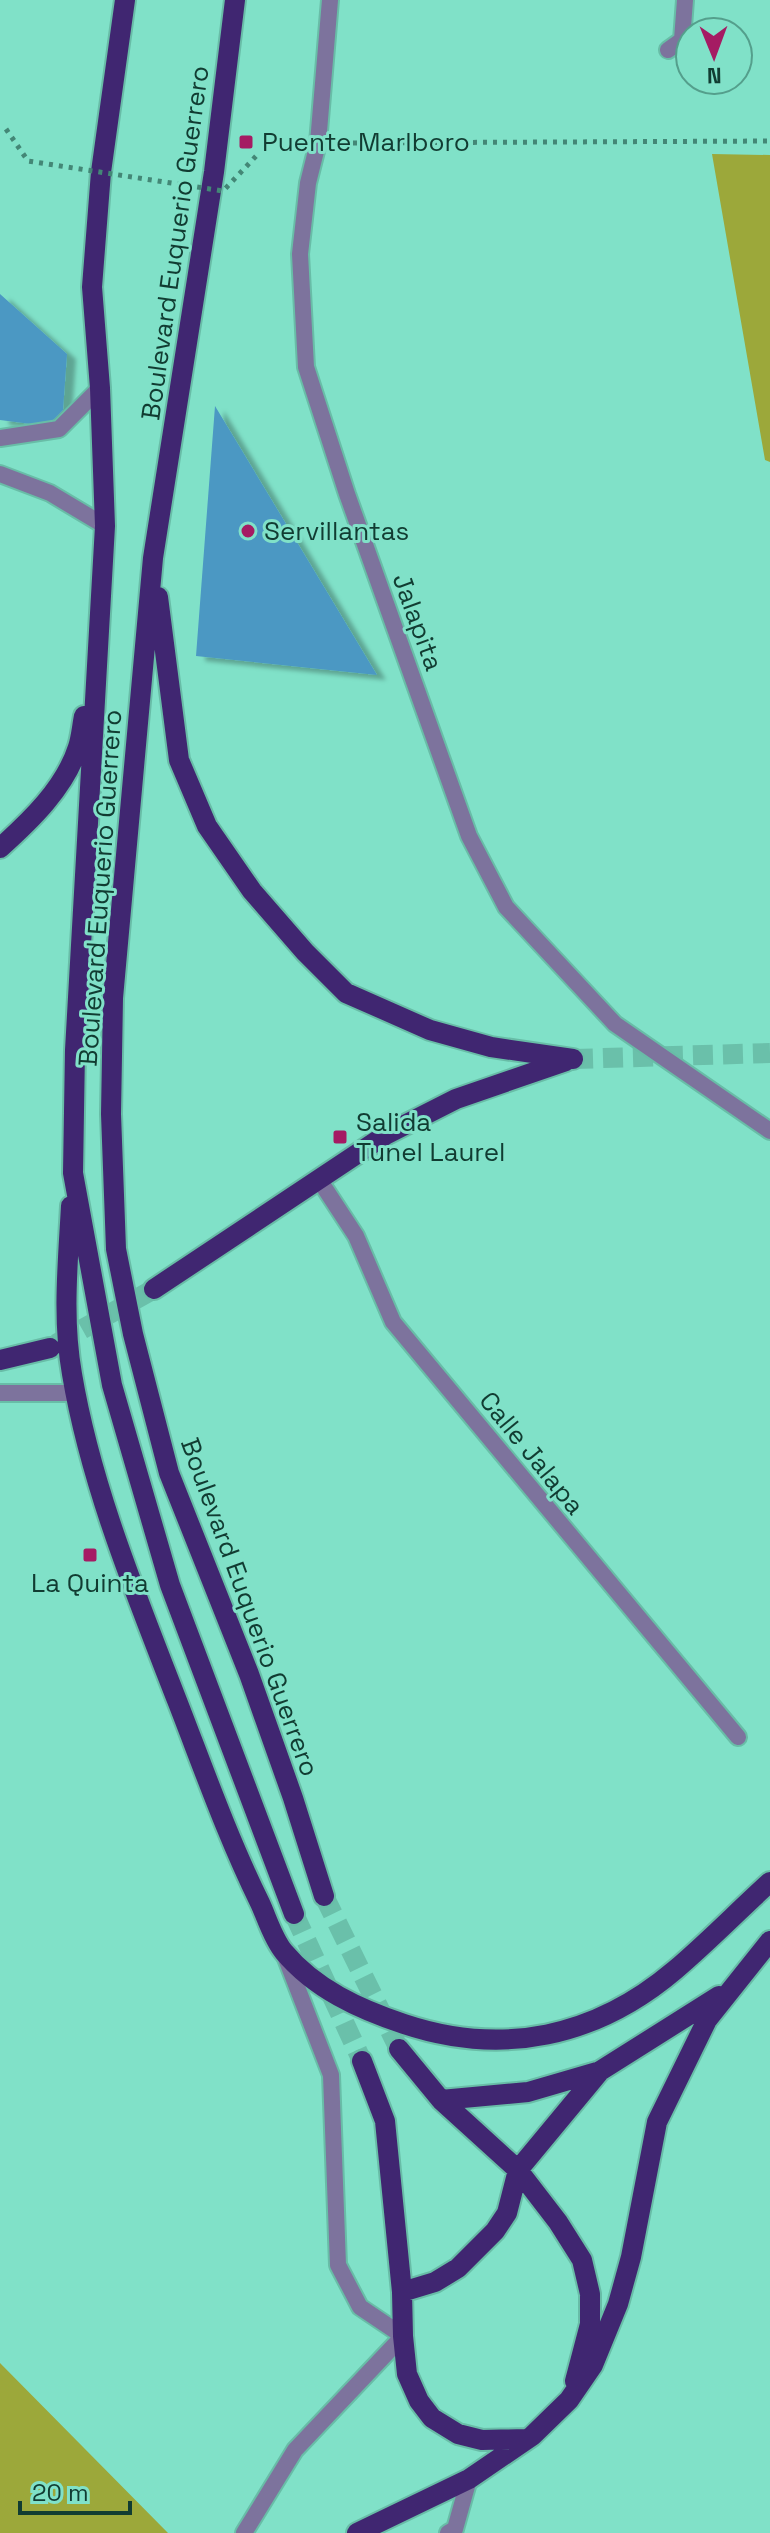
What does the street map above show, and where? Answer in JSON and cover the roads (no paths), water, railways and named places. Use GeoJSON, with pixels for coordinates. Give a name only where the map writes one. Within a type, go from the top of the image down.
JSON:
{"type":"FeatureCollection","features":[{"type":"Feature","properties":{"kind":"main road"},"geometry":{"type":"LineString","coordinates":[[0,848],[32,819],[60,782],[78,748],[100,621],[105,526],[100,388],[92,287],[101,172],[125,0]]}},
{"type":"Feature","properties":{"kind":"main road","name":"Boulevard Euquerio Guerrero"},"geometry":{"type":"LineString","coordinates":[[235,0],[214,172],[153,558],[113,998],[111,1114],[116,1249],[133,1334],[169,1473],[249,1674],[324,1896]]}},
{"type":"Feature","properties":{"kind":"main road"},"geometry":{"type":"LineString","coordinates":[[153,558],[179,760],[207,826],[252,891],[346,993],[430,1030],[491,1047],[573,1059],[456,1099],[387,1134],[154,1289]]}},
{"type":"Feature","properties":{"kind":"main road","name":"Boulevard Euquerio Guerrero"},"geometry":{"type":"LineString","coordinates":[[100,621],[75,1050],[73,1173],[112,1385],[170,1585],[294,1914]]}},
{"type":"Feature","properties":{"kind":"main road"},"geometry":{"type":"LineString","coordinates":[[73,1173],[65,1301],[75,1393],[89,1449],[136,1594],[243,1868],[283,1950],[327,1991],[377,2015],[429,2032],[476,2041],[528,2040],[573,2029],[623,2006],[674,1971],[770,1882]]}},
{"type":"Feature","properties":{"kind":"main road"},"geometry":{"type":"LineString","coordinates":[[0,1360],[50,1348]]}},
{"type":"Feature","properties":{"kind":"main road"},"geometry":{"type":"LineString","coordinates":[[357,2533],[469,2479],[526,2439],[569,2400],[593,2365],[618,2304],[631,2257],[657,2122],[707,2020],[770,1941]]}},
{"type":"Feature","properties":{"kind":"main road"},"geometry":{"type":"LineString","coordinates":[[441,2100],[528,2092],[600,2071],[733,1987]]}},
{"type":"Feature","properties":{"kind":"main road"},"geometry":{"type":"LineString","coordinates":[[399,2049],[441,2100],[518,2170],[558,2222],[582,2260],[590,2294],[590,2324],[569,2400]]}},
{"type":"Feature","properties":{"kind":"main road"},"geometry":{"type":"LineString","coordinates":[[362,2061],[385,2121],[407,2374],[419,2401],[432,2418],[458,2434],[482,2440],[526,2439]]}},
{"type":"Feature","properties":{"kind":"main road"},"geometry":{"type":"LineString","coordinates":[[402,2292],[435,2282],[458,2268],[495,2231],[507,2213],[518,2170],[600,2071]]}},
{"type":"Feature","properties":{"kind":"street","name":"Jalapita"},"geometry":{"type":"LineString","coordinates":[[330,0],[318,143],[308,183],[300,254],[306,367],[347,494],[469,836],[506,907],[615,1024],[770,1131]]}},
{"type":"Feature","properties":{"kind":"street"},"geometry":{"type":"LineString","coordinates":[[668,50],[682,40],[685,0]]}},
{"type":"Feature","properties":{"kind":"street"},"geometry":{"type":"LineString","coordinates":[[0,438],[59,429],[100,388]]}},
{"type":"Feature","properties":{"kind":"street"},"geometry":{"type":"LineString","coordinates":[[0,474],[50,493],[105,526]]}},
{"type":"Feature","properties":{"kind":"street","name":"Calle Jalapa"},"geometry":{"type":"LineString","coordinates":[[320,1181],[356,1236],[393,1322],[738,1737]]}},
{"type":"Feature","properties":{"kind":"street"},"geometry":{"type":"LineString","coordinates":[[0,1393],[75,1393]]}},
{"type":"Feature","properties":{"kind":"street"},"geometry":{"type":"LineString","coordinates":[[244,2533],[295,2450],[403,2336],[360,2307],[338,2265],[331,2075],[283,1950]]}},
{"type":"Feature","properties":{"kind":"street"},"geometry":{"type":"LineString","coordinates":[[448,2533],[455,2529],[469,2479]]}},
{"type":"Feature","properties":{"kind":"tunnel"},"geometry":{"type":"LineString","coordinates":[[573,1059],[770,1053]]}},
{"type":"Feature","properties":{"kind":"tunnel"},"geometry":{"type":"LineString","coordinates":[[56,1344],[154,1289]]}},
{"type":"Feature","properties":{"kind":"tunnel"},"geometry":{"type":"LineString","coordinates":[[324,1896],[399,2049]]}},
{"type":"Feature","properties":{"kind":"tunnel"},"geometry":{"type":"LineString","coordinates":[[294,1914],[362,2061]]}},
{"type":"Feature","properties":{"kind":"place","name":"Puente Marlboro"},"geometry":{"type":"Point","coordinates":[246,142]}},
{"type":"Feature","properties":{"kind":"place","name":"Servillantas"},"geometry":{"type":"Point","coordinates":[248,531]}},
{"type":"Feature","properties":{"kind":"place","name":"Salida Tunel Laurel"},"geometry":{"type":"Point","coordinates":[340,1137]}},
{"type":"Feature","properties":{"kind":"place","name":"La Quinta"},"geometry":{"type":"Point","coordinates":[90,1555]}}]}
